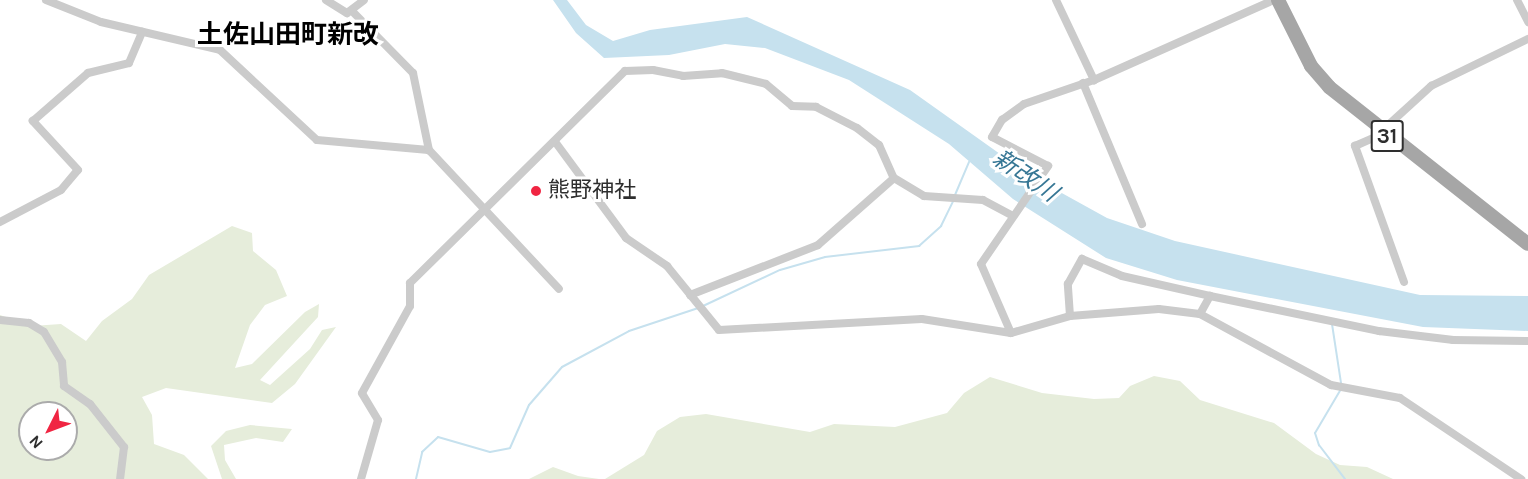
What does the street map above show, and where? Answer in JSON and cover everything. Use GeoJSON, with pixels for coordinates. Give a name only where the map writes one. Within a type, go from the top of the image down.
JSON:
{"type":"FeatureCollection","features":[{"type":"Feature","properties":{"kind":"main road","name":"31"},"geometry":{"type":"LineString","coordinates":[[1278,0],[1311,66],[1381,132],[1528,244]]}},
{"type":"Feature","properties":{"kind":"street"},"geometry":{"type":"LineString","coordinates":[[46,0],[142,32],[220,50],[317,140],[429,150]]}},
{"type":"Feature","properties":{"kind":"street"},"geometry":{"type":"LineString","coordinates":[[326,0],[342,14],[352,11],[364,0]]}},
{"type":"Feature","properties":{"kind":"street"},"geometry":{"type":"LineString","coordinates":[[1056,0],[1094,80]]}},
{"type":"Feature","properties":{"kind":"street"},"geometry":{"type":"LineString","coordinates":[[1011,333],[981,264],[1048,166],[993,137],[1002,120],[1024,104],[1094,80],[1274,0]]}},
{"type":"Feature","properties":{"kind":"street"},"geometry":{"type":"LineString","coordinates":[[1517,0],[1528,21]]}},
{"type":"Feature","properties":{"kind":"street"},"geometry":{"type":"LineString","coordinates":[[352,11],[413,73],[429,150],[485,207],[559,289]]}},
{"type":"Feature","properties":{"kind":"street"},"geometry":{"type":"LineString","coordinates":[[0,222],[61,190],[78,170],[33,121],[88,73],[129,63],[142,32]]}},
{"type":"Feature","properties":{"kind":"street"},"geometry":{"type":"LineString","coordinates":[[1404,282],[1355,146],[1381,132],[1423,91],[1528,39]]}},
{"type":"Feature","properties":{"kind":"street"},"geometry":{"type":"LineString","coordinates":[[361,479],[378,420],[362,393],[410,306],[410,283],[485,207],[555,143],[625,71],[653,70],[683,76],[722,73],[766,84],[792,106],[816,107],[858,128],[879,145],[894,178],[924,196],[983,200],[1013,216]]}},
{"type":"Feature","properties":{"kind":"street"},"geometry":{"type":"LineString","coordinates":[[1083,83],[1142,224]]}},
{"type":"Feature","properties":{"kind":"street"},"geometry":{"type":"LineString","coordinates":[[555,143],[626,238],[667,266],[719,330],[922,319],[1011,333],[1070,316],[1160,309],[1200,314],[1331,385],[1400,398],[1521,479]]}},
{"type":"Feature","properties":{"kind":"street"},"geometry":{"type":"LineString","coordinates":[[690,295],[818,245],[894,178]]}},
{"type":"Feature","properties":{"kind":"street"},"geometry":{"type":"LineString","coordinates":[[1070,316],[1068,284],[1082,259],[1122,276],[1379,331],[1523,342],[1528,349]]}},
{"type":"Feature","properties":{"kind":"street"},"geometry":{"type":"LineString","coordinates":[[1200,314],[1210,296]]}},
{"type":"Feature","properties":{"kind":"street"},"geometry":{"type":"LineString","coordinates":[[0,320],[29,322],[50,339],[62,362],[64,386],[90,404],[124,447],[120,479]]}},
{"type":"Feature","properties":{"kind":"green space"},"geometry":{"type":"Polygon","coordinates":[[[232,226],[252,233],[253,251],[276,270],[287,296],[265,305],[250,325],[235,368],[252,364],[305,312],[319,304],[318,317],[260,380],[270,385],[310,349],[322,330],[336,327],[295,384],[272,403],[166,388],[142,397],[152,415],[154,444],[184,455],[208,479],[0,479],[0,315],[32,326],[61,324],[86,341],[102,321],[132,299],[149,275],[232,226]]]}},
{"type":"Feature","properties":{"kind":"green space"},"geometry":{"type":"Polygon","coordinates":[[[1154,376],[1180,381],[1200,400],[1274,423],[1316,454],[1340,465],[1367,467],[1393,479],[605,479],[644,455],[657,431],[680,417],[706,414],[810,432],[834,424],[895,427],[947,413],[964,393],[990,377],[1042,393],[1094,399],[1119,398],[1130,386],[1154,376]]]}},
{"type":"Feature","properties":{"kind":"green space"},"geometry":{"type":"Polygon","coordinates":[[[250,425],[292,429],[283,442],[256,438],[224,445],[225,460],[236,479],[222,479],[211,446],[226,431],[250,425]]]}},
{"type":"Feature","properties":{"kind":"green space"},"geometry":{"type":"Polygon","coordinates":[[[553,467],[578,476],[599,479],[529,479],[553,467]]]}},
{"type":"Feature","properties":{"kind":"water","name":"新改川"},"geometry":{"type":"Polygon","coordinates":[[[553,0],[567,0],[586,25],[613,41],[650,30],[747,17],[910,90],[1031,176],[1107,218],[1175,241],[1420,295],[1528,296],[1528,331],[1423,327],[1177,280],[1106,258],[1013,199],[949,144],[849,80],[765,48],[725,44],[669,55],[604,58],[576,33],[553,0]]]}},
{"type":"Feature","properties":{"kind":"waterway"},"geometry":{"type":"LineString","coordinates":[[955,195],[969,162]]}},
{"type":"Feature","properties":{"kind":"waterway"},"geometry":{"type":"LineString","coordinates":[[703,306],[780,270],[825,257],[919,246],[941,226],[953,201]]}},
{"type":"Feature","properties":{"kind":"waterway"},"geometry":{"type":"LineString","coordinates":[[416,479],[422,452],[438,437],[490,452],[510,448],[529,405],[562,367],[629,331],[698,308]]}},
{"type":"Feature","properties":{"kind":"waterway"},"geometry":{"type":"LineString","coordinates":[[1332,324],[1341,383]]}},
{"type":"Feature","properties":{"kind":"waterway"},"geometry":{"type":"LineString","coordinates":[[1341,389],[1315,433],[1319,445],[1345,479]]}},
{"type":"Feature","properties":{"kind":"place","name":"熊野神社"},"geometry":{"type":"Point","coordinates":[536,191]}},
{"type":"Feature","properties":{"kind":"district","name":"土佐山田町新改"},"geometry":{"type":"Point","coordinates":[288,35]}}]}
